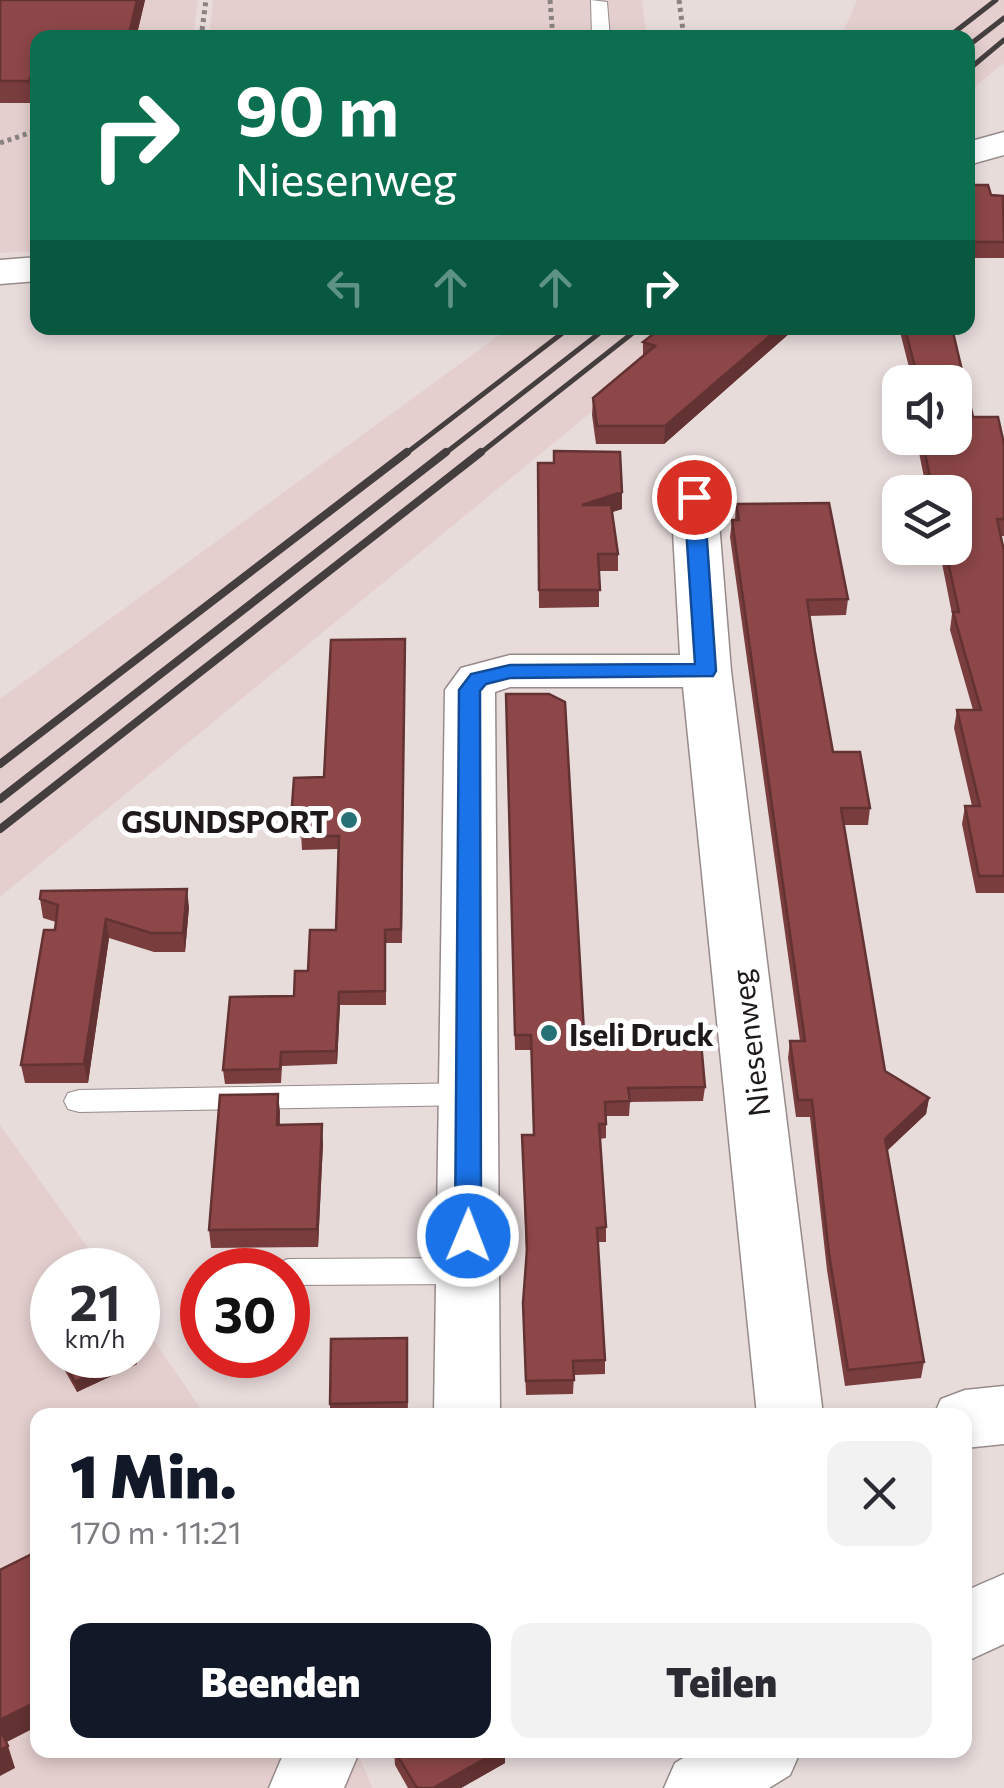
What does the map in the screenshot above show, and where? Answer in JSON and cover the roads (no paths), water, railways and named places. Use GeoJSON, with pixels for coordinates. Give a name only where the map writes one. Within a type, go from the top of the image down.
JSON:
{"type":"FeatureCollection","features":[{"type":"Feature","properties":{"kind":"street"},"geometry":{"type":"LineString","coordinates":[[975,152],[1004,143]]}},
{"type":"Feature","properties":{"kind":"street"},"geometry":{"type":"LineString","coordinates":[[0,272],[30,270]]}},
{"type":"Feature","properties":{"kind":"street","name":"Niesenweg"},"geometry":{"type":"LineString","coordinates":[[694,497],[706,671],[789,1408]]}},
{"type":"Feature","properties":{"kind":"street"},"geometry":{"type":"LineString","coordinates":[[467,1408],[470,690],[479,679],[510,672],[706,671]]}},
{"type":"Feature","properties":{"kind":"street"},"geometry":{"type":"LineString","coordinates":[[972,1419],[1004,1414]]}},
{"type":"Feature","properties":{"kind":"street"},"geometry":{"type":"LineString","coordinates":[[972,1625],[1004,1606]]}},
{"type":"Feature","properties":{"kind":"street"},"geometry":{"type":"LineString","coordinates":[[306,1788],[319,1758]]}},
{"type":"Feature","properties":{"kind":"street"},"geometry":{"type":"LineString","coordinates":[[701,1788],[751,1758]]}},
{"type":"Feature","properties":{"kind":"lane"},"geometry":{"type":"LineString","coordinates":[[597,1],[600,30]]}},
{"type":"Feature","properties":{"kind":"lane"},"geometry":{"type":"LineString","coordinates":[[80,1101],[470,1094]]}},
{"type":"Feature","properties":{"kind":"lane"},"geometry":{"type":"LineString","coordinates":[[310,1272],[468,1271]]}},
{"type":"Feature","properties":{"kind":"railway"},"geometry":{"type":"LineString","coordinates":[[957,30],[996,0]]}},
{"type":"Feature","properties":{"kind":"railway"},"geometry":{"type":"LineString","coordinates":[[975,41],[1004,18]]}},
{"type":"Feature","properties":{"kind":"railway"},"geometry":{"type":"LineString","coordinates":[[975,64],[1004,40]]}},
{"type":"Feature","properties":{"kind":"railway"},"geometry":{"type":"LineString","coordinates":[[404,455],[560,335]]}},
{"type":"Feature","properties":{"kind":"railway"},"geometry":{"type":"LineString","coordinates":[[443,455],[597,335]]}},
{"type":"Feature","properties":{"kind":"railway"},"geometry":{"type":"LineString","coordinates":[[478,455],[630,335]]}},
{"type":"Feature","properties":{"kind":"railway"},"geometry":{"type":"LineString","coordinates":[[0,764],[407,452]]}},
{"type":"Feature","properties":{"kind":"railway"},"geometry":{"type":"LineString","coordinates":[[0,799],[446,452]]}},
{"type":"Feature","properties":{"kind":"railway"},"geometry":{"type":"LineString","coordinates":[[0,829],[481,452]]}},
{"type":"Feature","properties":{"kind":"place","name":"GSUNDSPORT"},"geometry":{"type":"Point","coordinates":[349,820]}},
{"type":"Feature","properties":{"kind":"place","name":"Iseli Druck"},"geometry":{"type":"Point","coordinates":[549,1033]}}]}
